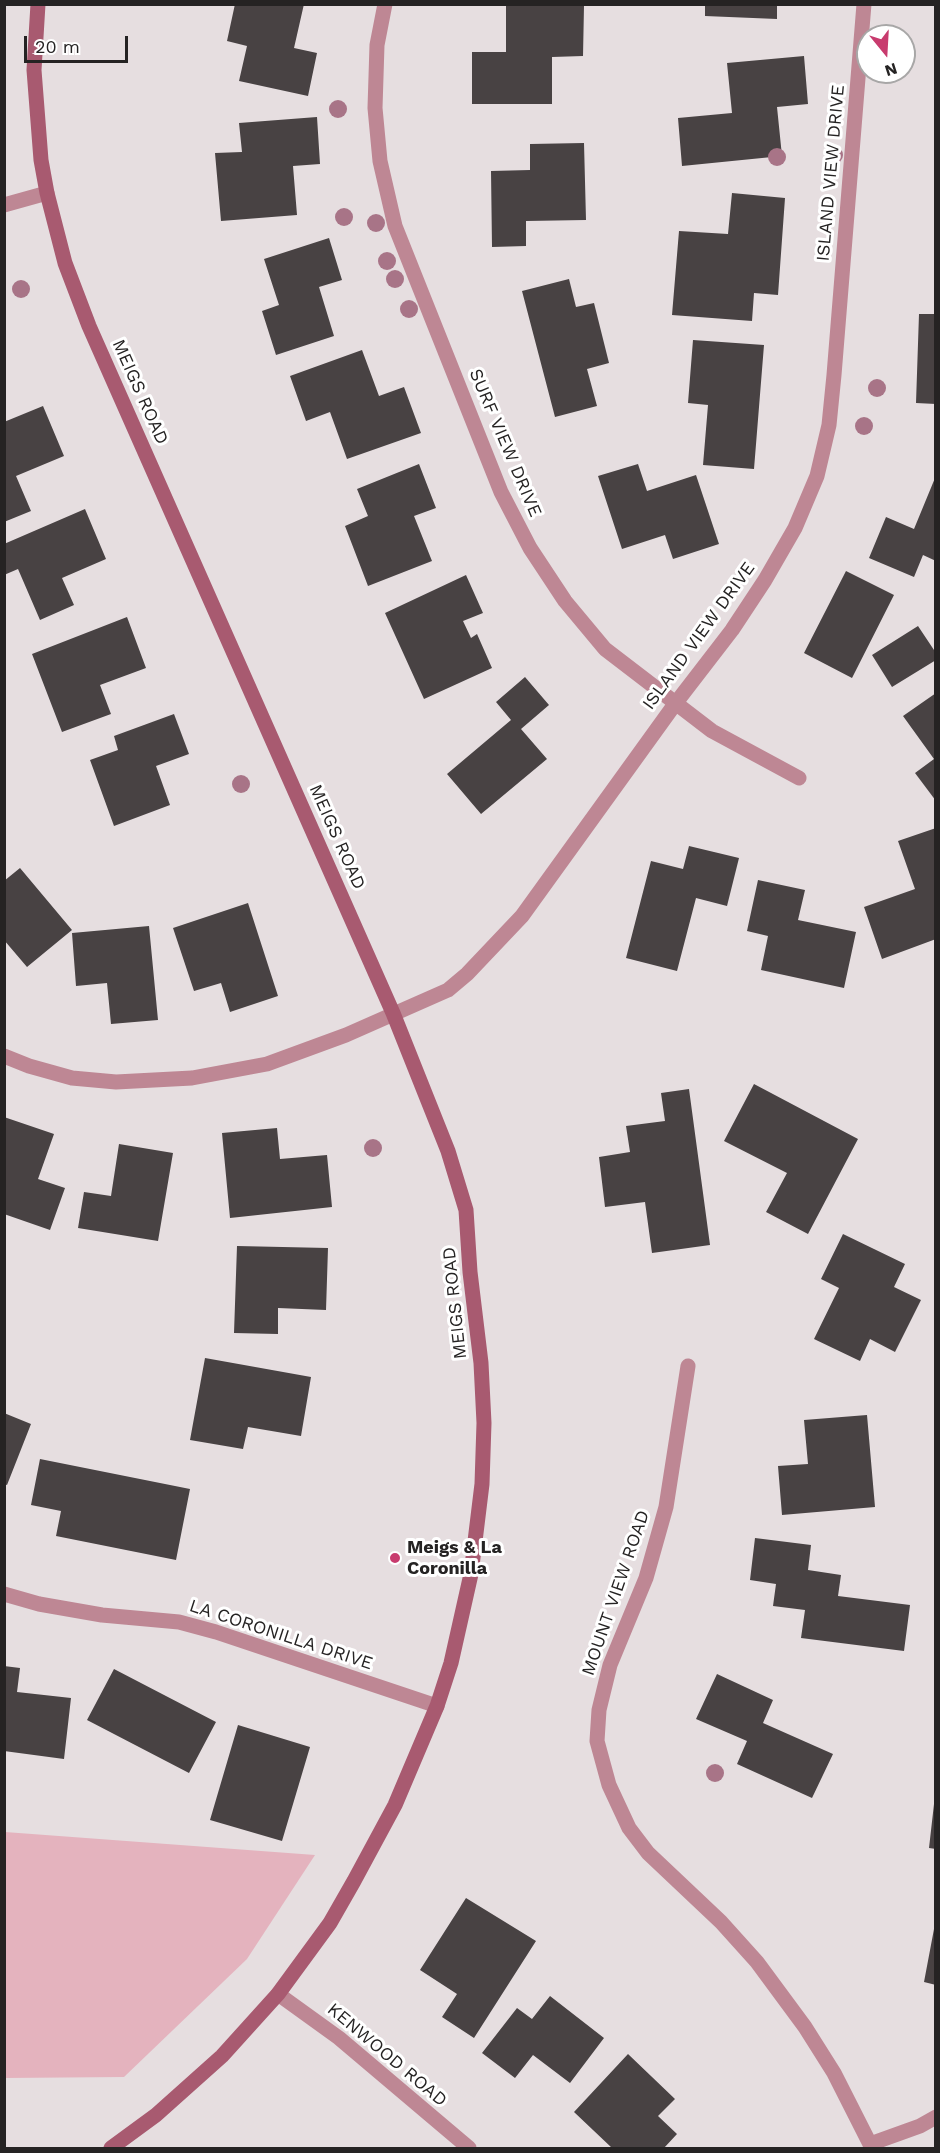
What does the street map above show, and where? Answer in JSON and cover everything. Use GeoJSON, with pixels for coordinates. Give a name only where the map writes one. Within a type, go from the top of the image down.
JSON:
{"type":"FeatureCollection","features":[{"type":"Feature","properties":{"kind":"main road","name":"MEIGS ROAD"},"geometry":{"type":"LineString","coordinates":[[38,4],[34,70],[41,159],[47,193],[65,262],[89,326],[393,1013],[448,1151],[466,1210],[470,1272],[481,1363],[484,1423],[482,1484],[471,1574],[451,1663],[437,1706],[395,1804],[330,1923],[278,1994],[222,2056],[156,2115],[111,2148]]}},
{"type":"Feature","properties":{"kind":"street","name":"SURF VIEW DRIVE"},"geometry":{"type":"LineString","coordinates":[[385,4],[378,45],[375,108],[380,161],[395,226],[501,492],[530,548],[565,601],[605,649],[712,731],[800,778]]}},
{"type":"Feature","properties":{"kind":"street","name":"ISLAND VIEW DRIVE"},"geometry":{"type":"LineString","coordinates":[[4,1056],[29,1066],[72,1078],[116,1082],[192,1078],[267,1064],[346,1035],[456,985],[522,916],[675,704],[732,630],[765,580],[795,528],[817,476],[829,426],[864,4]]}},
{"type":"Feature","properties":{"kind":"street"},"geometry":{"type":"LineString","coordinates":[[4,205],[47,193]]}},
{"type":"Feature","properties":{"kind":"street","name":"MOUNT VIEW ROAD"},"geometry":{"type":"LineString","coordinates":[[688,1366],[666,1507],[646,1578],[610,1665],[599,1710],[597,1741],[609,1785],[629,1828],[648,1853],[681,1887],[702,1902],[757,1962],[806,2027],[828,2063],[871,2146]]}},
{"type":"Feature","properties":{"kind":"street","name":"LA CORONILLA DRIVE"},"geometry":{"type":"LineString","coordinates":[[4,1594],[39,1604],[102,1615],[179,1622],[216,1632],[437,1706]]}},
{"type":"Feature","properties":{"kind":"street","name":"KENWOOD ROAD"},"geometry":{"type":"LineString","coordinates":[[278,1994],[339,2037],[469,2148]]}},
{"type":"Feature","properties":{"kind":"street"},"geometry":{"type":"LineString","coordinates":[[871,2146],[920,2126],[936,2116]]}},
{"type":"Feature","properties":{"kind":"shaded area"},"geometry":{"type":"Polygon","coordinates":[[[5,1832],[315,1855],[247,1959],[124,2077],[5,2078],[5,1832]]]}},
{"type":"Feature","properties":{"kind":"building"},"geometry":{"type":"Polygon","coordinates":[[[235,4],[304,4],[294,48],[317,53],[308,96],[239,81],[247,46],[227,41],[235,4]]]}},
{"type":"Feature","properties":{"kind":"building"},"geometry":{"type":"Polygon","coordinates":[[[705,4],[777,4],[777,19],[705,16],[705,4]]]}},
{"type":"Feature","properties":{"kind":"building"},"geometry":{"type":"Polygon","coordinates":[[[506,6],[584,6],[583,56],[552,57],[552,104],[472,104],[472,52],[506,52],[506,6]]]}},
{"type":"Feature","properties":{"kind":"building"},"geometry":{"type":"Polygon","coordinates":[[[804,56],[808,104],[777,107],[782,156],[682,166],[678,118],[732,113],[727,63],[804,56]]]}},
{"type":"Feature","properties":{"kind":"building"},"geometry":{"type":"Polygon","coordinates":[[[317,117],[320,164],[293,166],[297,215],[221,221],[215,153],[242,152],[239,123],[317,117]]]}},
{"type":"Feature","properties":{"kind":"building"},"geometry":{"type":"Polygon","coordinates":[[[584,143],[586,220],[526,221],[526,246],[492,247],[491,171],[530,170],[530,144],[584,143]]]}},
{"type":"Feature","properties":{"kind":"building"},"geometry":{"type":"Polygon","coordinates":[[[732,193],[785,198],[778,295],[754,293],[752,321],[672,315],[679,231],[728,234],[732,193]]]}},
{"type":"Feature","properties":{"kind":"building"},"geometry":{"type":"Polygon","coordinates":[[[329,238],[342,280],[319,287],[334,336],[276,355],[262,311],[279,305],[264,259],[329,238]]]}},
{"type":"Feature","properties":{"kind":"building"},"geometry":{"type":"Polygon","coordinates":[[[569,279],[576,307],[594,303],[609,363],[587,369],[597,406],[555,417],[522,291],[569,279]]]}},
{"type":"Feature","properties":{"kind":"building"},"geometry":{"type":"Polygon","coordinates":[[[919,314],[936,314],[936,404],[916,403],[919,314]]]}},
{"type":"Feature","properties":{"kind":"building"},"geometry":{"type":"Polygon","coordinates":[[[693,340],[764,345],[754,469],[703,465],[708,405],[688,403],[693,340]]]}},
{"type":"Feature","properties":{"kind":"building"},"geometry":{"type":"Polygon","coordinates":[[[362,350],[379,396],[404,387],[421,433],[347,459],[330,412],[306,421],[290,376],[362,350]]]}},
{"type":"Feature","properties":{"kind":"building"},"geometry":{"type":"Polygon","coordinates":[[[43,406],[64,456],[16,476],[31,511],[4,522],[4,422],[43,406]]]}},
{"type":"Feature","properties":{"kind":"building"},"geometry":{"type":"Polygon","coordinates":[[[419,464],[436,508],[414,516],[432,561],[368,586],[345,526],[368,516],[357,489],[419,464]]]}},
{"type":"Feature","properties":{"kind":"building"},"geometry":{"type":"Polygon","coordinates":[[[638,464],[647,491],[696,475],[719,544],[673,559],[665,535],[622,549],[598,476],[638,464]]]}},
{"type":"Feature","properties":{"kind":"building"},"geometry":{"type":"Polygon","coordinates":[[[935,478],[936,561],[923,555],[914,577],[869,558],[886,517],[914,529],[935,478]]]}},
{"type":"Feature","properties":{"kind":"building"},"geometry":{"type":"Polygon","coordinates":[[[85,509],[106,559],[62,578],[74,605],[40,620],[18,569],[4,575],[4,544],[85,509]]]}},
{"type":"Feature","properties":{"kind":"building"},"geometry":{"type":"Polygon","coordinates":[[[846,571],[894,595],[852,678],[804,653],[846,571]]]}},
{"type":"Feature","properties":{"kind":"building"},"geometry":{"type":"Polygon","coordinates":[[[466,575],[483,613],[463,621],[471,638],[477,634],[492,668],[424,699],[385,613],[466,575]]]}},
{"type":"Feature","properties":{"kind":"building"},"geometry":{"type":"Polygon","coordinates":[[[127,617],[146,668],[100,685],[111,714],[62,732],[32,654],[127,617]]]}},
{"type":"Feature","properties":{"kind":"building"},"geometry":{"type":"Polygon","coordinates":[[[918,626],[936,653],[936,660],[892,687],[872,655],[918,626]]]}},
{"type":"Feature","properties":{"kind":"building"},"geometry":{"type":"Polygon","coordinates":[[[525,677],[549,705],[521,729],[547,759],[481,814],[447,774],[511,720],[496,702],[525,677]]]}},
{"type":"Feature","properties":{"kind":"building"},"geometry":{"type":"Polygon","coordinates":[[[936,693],[936,801],[915,773],[934,759],[903,716],[936,693]]]}},
{"type":"Feature","properties":{"kind":"building"},"geometry":{"type":"Polygon","coordinates":[[[174,714],[189,754],[156,766],[170,805],[114,826],[90,760],[118,750],[114,736],[174,714]]]}},
{"type":"Feature","properties":{"kind":"building"},"geometry":{"type":"Polygon","coordinates":[[[936,828],[936,939],[882,959],[864,907],[915,889],[898,841],[936,828]]]}},
{"type":"Feature","properties":{"kind":"building"},"geometry":{"type":"Polygon","coordinates":[[[689,846],[739,858],[727,906],[696,898],[677,971],[626,958],[651,861],[683,869],[689,846]]]}},
{"type":"Feature","properties":{"kind":"building"},"geometry":{"type":"Polygon","coordinates":[[[20,868],[72,930],[27,967],[4,940],[4,881],[20,868]]]}},
{"type":"Feature","properties":{"kind":"building"},"geometry":{"type":"Polygon","coordinates":[[[758,880],[805,890],[798,920],[856,932],[844,988],[761,970],[768,936],[747,931],[758,880]]]}},
{"type":"Feature","properties":{"kind":"building"},"geometry":{"type":"Polygon","coordinates":[[[248,903],[278,996],[230,1012],[221,983],[194,991],[173,928],[248,903]]]}},
{"type":"Feature","properties":{"kind":"building"},"geometry":{"type":"Polygon","coordinates":[[[149,926],[158,1020],[111,1024],[107,983],[76,986],[72,933],[149,926]]]}},
{"type":"Feature","properties":{"kind":"building"},"geometry":{"type":"Polygon","coordinates":[[[754,1084],[858,1139],[808,1234],[766,1212],[787,1173],[724,1141],[754,1084]]]}},
{"type":"Feature","properties":{"kind":"building"},"geometry":{"type":"Polygon","coordinates":[[[689,1089],[710,1245],[652,1253],[645,1202],[605,1207],[599,1157],[630,1152],[626,1126],[665,1121],[661,1093],[689,1089]]]}},
{"type":"Feature","properties":{"kind":"building"},"geometry":{"type":"Polygon","coordinates":[[[4,1117],[54,1134],[38,1179],[65,1188],[50,1230],[4,1214],[4,1117]]]}},
{"type":"Feature","properties":{"kind":"building"},"geometry":{"type":"Polygon","coordinates":[[[277,1128],[280,1159],[327,1155],[332,1207],[230,1218],[222,1133],[277,1128]]]}},
{"type":"Feature","properties":{"kind":"building"},"geometry":{"type":"Polygon","coordinates":[[[119,1144],[173,1153],[158,1241],[78,1228],[84,1192],[111,1196],[119,1144]]]}},
{"type":"Feature","properties":{"kind":"building"},"geometry":{"type":"Polygon","coordinates":[[[843,1234],[905,1264],[894,1287],[921,1300],[895,1352],[870,1339],[860,1361],[814,1339],[839,1288],[821,1279],[843,1234]]]}},
{"type":"Feature","properties":{"kind":"building"},"geometry":{"type":"Polygon","coordinates":[[[237,1246],[328,1248],[326,1310],[278,1308],[278,1334],[234,1333],[237,1246]]]}},
{"type":"Feature","properties":{"kind":"building"},"geometry":{"type":"Polygon","coordinates":[[[205,1358],[311,1377],[301,1436],[248,1427],[243,1449],[190,1440],[205,1358]]]}},
{"type":"Feature","properties":{"kind":"building"},"geometry":{"type":"Polygon","coordinates":[[[4,1413],[31,1424],[7,1485],[4,1484],[4,1413]]]}},
{"type":"Feature","properties":{"kind":"building"},"geometry":{"type":"Polygon","coordinates":[[[867,1415],[875,1507],[782,1515],[778,1466],[808,1464],[804,1420],[867,1415]]]}},
{"type":"Feature","properties":{"kind":"building"},"geometry":{"type":"Polygon","coordinates":[[[40,1459],[190,1489],[176,1560],[56,1536],[61,1511],[31,1505],[40,1459]]]}},
{"type":"Feature","properties":{"kind":"building"},"geometry":{"type":"Polygon","coordinates":[[[755,1538],[811,1545],[808,1570],[841,1575],[838,1596],[910,1605],[904,1651],[801,1638],[805,1610],[773,1606],[776,1584],[750,1580],[755,1538]]]}},
{"type":"Feature","properties":{"kind":"building"},"geometry":{"type":"Polygon","coordinates":[[[4,1666],[20,1668],[17,1692],[71,1698],[64,1759],[4,1751],[4,1666]]]}},
{"type":"Feature","properties":{"kind":"building"},"geometry":{"type":"Polygon","coordinates":[[[114,1669],[216,1722],[189,1773],[87,1720],[114,1669]]]}},
{"type":"Feature","properties":{"kind":"building"},"geometry":{"type":"Polygon","coordinates":[[[717,1674],[773,1700],[763,1723],[833,1754],[812,1798],[737,1764],[747,1741],[696,1719],[717,1674]]]}},
{"type":"Feature","properties":{"kind":"building"},"geometry":{"type":"Polygon","coordinates":[[[238,1725],[310,1747],[282,1841],[210,1820],[238,1725]]]}},
{"type":"Feature","properties":{"kind":"building"},"geometry":{"type":"Polygon","coordinates":[[[934,1804],[936,1804],[936,1849],[929,1848],[934,1804]]]}},
{"type":"Feature","properties":{"kind":"building"},"geometry":{"type":"Polygon","coordinates":[[[466,1898],[536,1941],[474,2038],[442,2017],[457,1994],[420,1970],[466,1898]]]}},
{"type":"Feature","properties":{"kind":"building"},"geometry":{"type":"Polygon","coordinates":[[[934,1929],[936,1929],[936,1985],[924,1982],[934,1929]]]}},
{"type":"Feature","properties":{"kind":"building"},"geometry":{"type":"Polygon","coordinates":[[[550,1996],[604,2038],[570,2083],[533,2055],[515,2078],[482,2053],[517,2008],[532,2019],[550,1996]]]}},
{"type":"Feature","properties":{"kind":"building"},"geometry":{"type":"Polygon","coordinates":[[[628,2054],[675,2099],[658,2116],[677,2134],[664,2148],[612,2148],[574,2112],[628,2054]]]}},
{"type":"Feature","properties":{"kind":"place","name":"Meigs & La Coronilla"},"geometry":{"type":"Point","coordinates":[395,1558]}}]}
